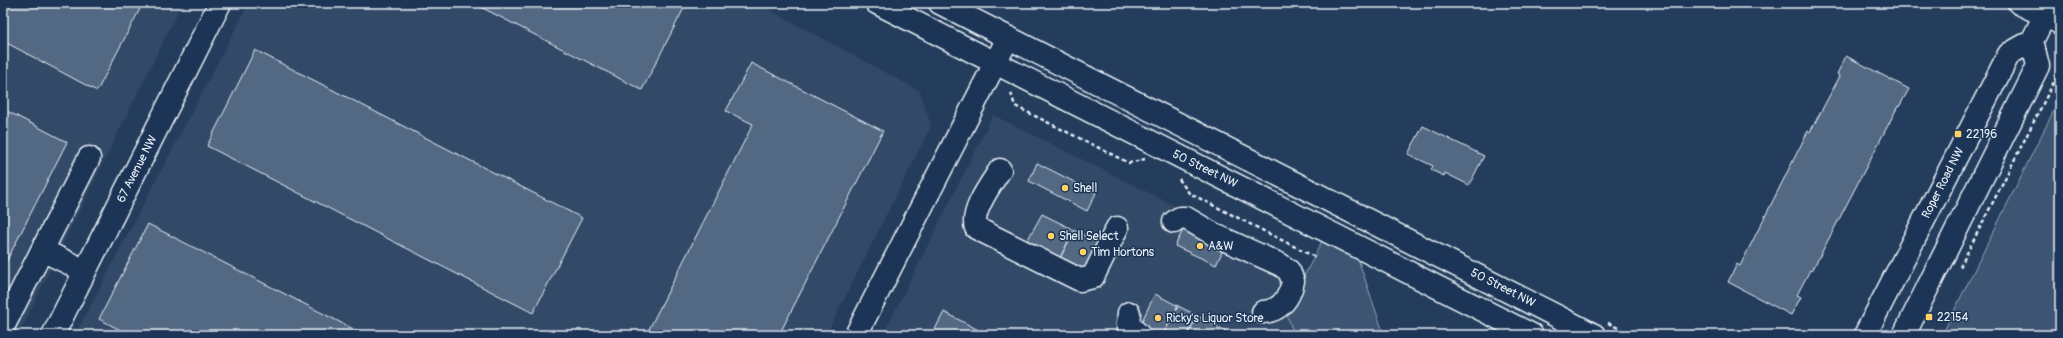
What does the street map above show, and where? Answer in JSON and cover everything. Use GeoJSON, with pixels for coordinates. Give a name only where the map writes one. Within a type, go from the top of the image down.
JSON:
{"type":"FeatureCollection","features":[{"type":"Feature","properties":{"kind":"main road","name":"67 Avenue NW"},"geometry":{"type":"LineString","coordinates":[[53,335],[220,3]]}},
{"type":"Feature","properties":{"kind":"main road","name":"50 Street NW"},"geometry":{"type":"LineString","coordinates":[[877,3],[1532,335]]}},
{"type":"Feature","properties":{"kind":"main road","name":"50 Street NW"},"geometry":{"type":"LineString","coordinates":[[940,3],[1594,335]]}},
{"type":"Feature","properties":{"kind":"main road"},"geometry":{"type":"LineString","coordinates":[[1904,335],[2038,66],[2032,41],[2052,14],[2019,3]]}},
{"type":"Feature","properties":{"kind":"main road"},"geometry":{"type":"LineString","coordinates":[[856,335],[1008,38]]}},
{"type":"Feature","properties":{"kind":"main road","name":"Roper Road NW"},"geometry":{"type":"LineString","coordinates":[[1865,332],[2009,54],[2032,41]]}},
{"type":"Feature","properties":{"kind":"main road"},"geometry":{"type":"LineString","coordinates":[[3,327],[89,158]]}},
{"type":"Feature","properties":{"kind":"main road"},"geometry":{"type":"LineString","coordinates":[[1000,170],[978,206],[974,217],[976,228],[1080,280],[1093,276],[1117,228]]}},
{"type":"Feature","properties":{"kind":"main road"},"geometry":{"type":"LineString","coordinates":[[1174,222],[1180,218],[1186,218],[1215,235],[1280,265],[1289,271],[1293,281],[1286,300],[1273,311],[1264,312]]}},
{"type":"Feature","properties":{"kind":"main road"},"geometry":{"type":"LineString","coordinates":[[42,250],[85,271]]}},
{"type":"Feature","properties":{"kind":"main road"},"geometry":{"type":"LineString","coordinates":[[1129,313],[1128,324],[1139,335]]}},
{"type":"Feature","properties":{"kind":"path"},"geometry":{"type":"LineString","coordinates":[[1958,271],[2060,70]]}},
{"type":"Feature","properties":{"kind":"path"},"geometry":{"type":"LineString","coordinates":[[1011,93],[1015,106],[1129,163],[1146,159]]}},
{"type":"Feature","properties":{"kind":"path"},"geometry":{"type":"LineString","coordinates":[[1179,179],[1189,193],[1318,258]]}},
{"type":"Feature","properties":{"kind":"shaded area"},"geometry":{"type":"Polygon","coordinates":[[[3,3],[182,3],[18,335],[3,335],[3,3]]]}},
{"type":"Feature","properties":{"kind":"shaded area"},"geometry":{"type":"Polygon","coordinates":[[[249,3],[756,3],[920,91],[931,126],[826,335],[75,335],[249,3]]]}},
{"type":"Feature","properties":{"kind":"shaded area"},"geometry":{"type":"Polygon","coordinates":[[[2060,98],[2060,335],[1942,335],[2060,98]]]}},
{"type":"Feature","properties":{"kind":"shaded area"},"geometry":{"type":"Polygon","coordinates":[[[993,115],[1307,272],[1286,312],[1294,335],[883,335],[993,115]]]}},
{"type":"Feature","properties":{"kind":"shaded area"},"geometry":{"type":"Polygon","coordinates":[[[1323,239],[1357,256],[1384,335],[1294,335],[1286,312],[1323,239]]]}},
{"type":"Feature","properties":{"kind":"building"},"geometry":{"type":"Polygon","coordinates":[[[3,3],[143,3],[97,91],[3,41],[3,3]]]}},
{"type":"Feature","properties":{"kind":"building"},"geometry":{"type":"Polygon","coordinates":[[[473,3],[679,3],[685,6],[642,90],[473,3]]]}},
{"type":"Feature","properties":{"kind":"building"},"geometry":{"type":"Polygon","coordinates":[[[255,50],[582,218],[533,313],[207,146],[255,50]]]}},
{"type":"Feature","properties":{"kind":"building"},"geometry":{"type":"Polygon","coordinates":[[[1846,56],[1909,89],[1899,107],[1898,106],[1812,271],[1810,270],[1797,295],[1801,297],[1791,315],[1728,282],[1737,264],[1740,266],[1808,131],[1810,132],[1840,76],[1837,74],[1846,56]]]}},
{"type":"Feature","properties":{"kind":"building"},"geometry":{"type":"Polygon","coordinates":[[[751,63],[883,131],[779,335],[646,335],[753,124],[726,111],[751,63]]]}},
{"type":"Feature","properties":{"kind":"building"},"geometry":{"type":"Polygon","coordinates":[[[3,109],[67,142],[3,268],[3,109]]]}},
{"type":"Feature","properties":{"kind":"building"},"geometry":{"type":"Polygon","coordinates":[[[1423,126],[1484,156],[1469,185],[1445,173],[1444,176],[1431,170],[1433,166],[1408,154],[1423,126]]]}},
{"type":"Feature","properties":{"kind":"building","name":"Shell"},"geometry":{"type":"Polygon","coordinates":[[[1037,163],[1096,193],[1087,211],[1029,181],[1037,163]]]}},
{"type":"Feature","properties":{"kind":"building","name":"Shell Select"},"geometry":{"type":"Polygon","coordinates":[[[1042,214],[1074,230],[1060,258],[1027,241],[1042,214]]]}},
{"type":"Feature","properties":{"kind":"building"},"geometry":{"type":"Polygon","coordinates":[[[148,224],[365,335],[130,335],[99,319],[148,224]]]}},
{"type":"Feature","properties":{"kind":"building","name":"A&W"},"geometry":{"type":"Polygon","coordinates":[[[1185,226],[1225,246],[1216,265],[1175,246],[1185,226]]]}},
{"type":"Feature","properties":{"kind":"building","name":"Tim Hortons"},"geometry":{"type":"Polygon","coordinates":[[[1074,230],[1106,247],[1079,276],[1060,258],[1074,230]]]}},
{"type":"Feature","properties":{"kind":"building","name":"Ricky's Liquor Store"},"geometry":{"type":"Polygon","coordinates":[[[1155,294],[1178,306],[1163,335],[1148,335],[1138,329],[1155,294]]]}},
{"type":"Feature","properties":{"kind":"building"},"geometry":{"type":"Polygon","coordinates":[[[1178,306],[1198,316],[1187,335],[1163,335],[1178,306]]]}},
{"type":"Feature","properties":{"kind":"building"},"geometry":{"type":"Polygon","coordinates":[[[944,312],[988,335],[932,335],[944,312]]]}},
{"type":"Feature","properties":{"kind":"building"},"geometry":{"type":"Polygon","coordinates":[[[1198,316],[1226,331],[1224,335],[1187,335],[1198,316]]]}},
{"type":"Feature","properties":{"kind":"place","name":"22196"},"geometry":{"type":"Point","coordinates":[1958,134]}},
{"type":"Feature","properties":{"kind":"place","name":"Shell"},"geometry":{"type":"Point","coordinates":[1065,188]}},
{"type":"Feature","properties":{"kind":"place","name":"Shell Select"},"geometry":{"type":"Point","coordinates":[1051,236]}},
{"type":"Feature","properties":{"kind":"place","name":"A&W"},"geometry":{"type":"Point","coordinates":[1200,246]}},
{"type":"Feature","properties":{"kind":"place","name":"Tim Hortons"},"geometry":{"type":"Point","coordinates":[1083,252]}},
{"type":"Feature","properties":{"kind":"place","name":"22154"},"geometry":{"type":"Point","coordinates":[1929,317]}},
{"type":"Feature","properties":{"kind":"place","name":"Ricky's Liquor Store"},"geometry":{"type":"Point","coordinates":[1158,318]}}]}
